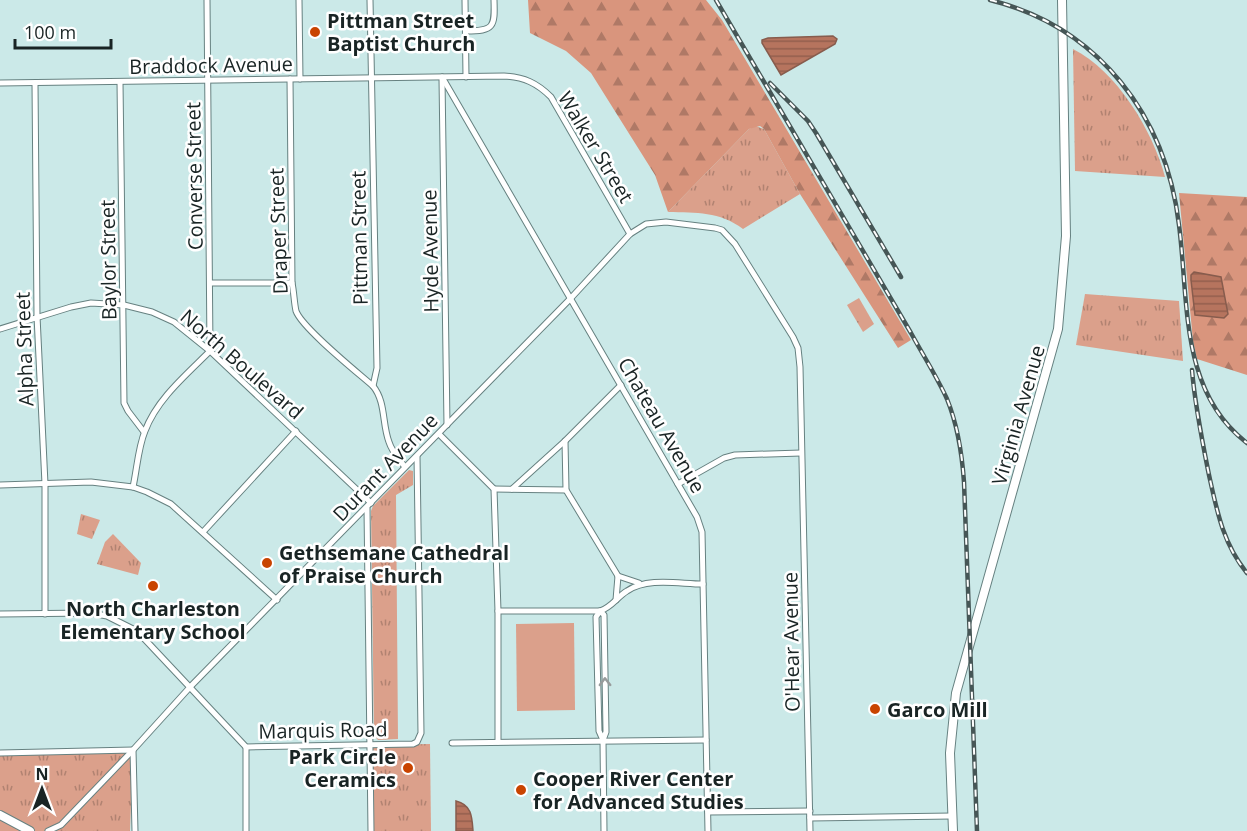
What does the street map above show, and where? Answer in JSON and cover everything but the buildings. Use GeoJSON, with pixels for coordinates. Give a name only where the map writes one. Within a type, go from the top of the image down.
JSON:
{"type":"FeatureCollection","features":[{"type":"Feature","properties":{"kind":"main road","name":"Virginia Avenue"},"geometry":{"type":"LineString","coordinates":[[953,831],[950,753],[956,693],[1058,329],[1066,236],[1062,0]]}},
{"type":"Feature","properties":{"kind":"main road"},"geometry":{"type":"LineString","coordinates":[[0,815],[30,831]]}},
{"type":"Feature","properties":{"kind":"street","name":"Converse Street"},"geometry":{"type":"LineString","coordinates":[[207,0],[210,351]]}},
{"type":"Feature","properties":{"kind":"street"},"geometry":{"type":"LineString","coordinates":[[299,0],[300,79]]}},
{"type":"Feature","properties":{"kind":"street","name":"Pittman Street"},"geometry":{"type":"LineString","coordinates":[[370,0],[377,368],[373,386],[380,396],[388,441],[405,467]]}},
{"type":"Feature","properties":{"kind":"street"},"geometry":{"type":"LineString","coordinates":[[465,0],[466,76]]}},
{"type":"Feature","properties":{"kind":"street"},"geometry":{"type":"LineString","coordinates":[[466,31],[485,31],[493,24],[494,0]]}},
{"type":"Feature","properties":{"kind":"street","name":"Walker Street"},"geometry":{"type":"LineString","coordinates":[[423,77],[504,76],[522,78],[542,88],[551,97],[630,234]]}},
{"type":"Feature","properties":{"kind":"street","name":"Braddock Avenue"},"geometry":{"type":"LineString","coordinates":[[0,83],[423,77]]}},
{"type":"Feature","properties":{"kind":"street","name":"Chateau Avenue"},"geometry":{"type":"LineString","coordinates":[[442,77],[697,517],[702,532],[708,831]]}},
{"type":"Feature","properties":{"kind":"street","name":"Hyde Avenue"},"geometry":{"type":"LineString","coordinates":[[442,77],[447,425]]}},
{"type":"Feature","properties":{"kind":"street","name":"Draper Street"},"geometry":{"type":"LineString","coordinates":[[290,79],[292,283],[297,312],[337,355],[373,386]]}},
{"type":"Feature","properties":{"kind":"street","name":"Baylor Street"},"geometry":{"type":"LineString","coordinates":[[120,82],[124,403],[144,432]]}},
{"type":"Feature","properties":{"kind":"street","name":"Alpha Street"},"geometry":{"type":"LineString","coordinates":[[35,83],[37,316],[45,484],[45,614]]}},
{"type":"Feature","properties":{"kind":"street","name":"O'Hear Avenue"},"geometry":{"type":"LineString","coordinates":[[630,234],[656,221],[722,230],[735,244],[794,337],[798,348],[810,831]]}},
{"type":"Feature","properties":{"kind":"street","name":"Durant Avenue"},"geometry":{"type":"LineString","coordinates":[[48,831],[59,828],[191,686],[572,298],[630,234]]}},
{"type":"Feature","properties":{"kind":"street"},"geometry":{"type":"LineString","coordinates":[[211,283],[292,283]]}},
{"type":"Feature","properties":{"kind":"street","name":"North Boulevard"},"geometry":{"type":"LineString","coordinates":[[0,329],[70,306],[91,303],[124,305],[152,312],[174,322],[210,351],[296,430],[369,505]]}},
{"type":"Feature","properties":{"kind":"street"},"geometry":{"type":"LineString","coordinates":[[133,487],[144,432],[154,413],[169,392],[210,351]]}},
{"type":"Feature","properties":{"kind":"street"},"geometry":{"type":"LineString","coordinates":[[512,489],[565,441],[621,385]]}},
{"type":"Feature","properties":{"kind":"street"},"geometry":{"type":"LineString","coordinates":[[203,532],[296,430]]}},
{"type":"Feature","properties":{"kind":"street"},"geometry":{"type":"LineString","coordinates":[[439,434],[494,489],[498,611],[498,742]]}},
{"type":"Feature","properties":{"kind":"street"},"geometry":{"type":"LineString","coordinates":[[565,441],[566,490],[618,576],[616,600]]}},
{"type":"Feature","properties":{"kind":"street"},"geometry":{"type":"LineString","coordinates":[[678,484],[735,455],[801,453]]}},
{"type":"Feature","properties":{"kind":"street","name":"Marquis Road"},"geometry":{"type":"LineString","coordinates":[[0,614],[91,613],[126,623],[137,630],[246,747],[413,744],[417,742],[421,734],[417,456]]}},
{"type":"Feature","properties":{"kind":"street"},"geometry":{"type":"LineString","coordinates":[[0,485],[91,482],[133,487],[171,504],[277,600]]}},
{"type":"Feature","properties":{"kind":"street"},"geometry":{"type":"LineString","coordinates":[[494,489],[566,490]]}},
{"type":"Feature","properties":{"kind":"street"},"geometry":{"type":"LineString","coordinates":[[369,505],[371,831]]}},
{"type":"Feature","properties":{"kind":"street"},"geometry":{"type":"LineString","coordinates":[[618,576],[641,584],[703,584]]}},
{"type":"Feature","properties":{"kind":"street"},"geometry":{"type":"LineString","coordinates":[[498,611],[600,611],[607,609],[626,591],[641,584]]}},
{"type":"Feature","properties":{"kind":"street"},"geometry":{"type":"LineString","coordinates":[[600,611],[604,615],[606,732],[603,740],[604,831]]}},
{"type":"Feature","properties":{"kind":"street"},"geometry":{"type":"LineString","coordinates":[[452,743],[706,740]]}},
{"type":"Feature","properties":{"kind":"street"},"geometry":{"type":"LineString","coordinates":[[246,747],[246,831]]}},
{"type":"Feature","properties":{"kind":"street"},"geometry":{"type":"LineString","coordinates":[[0,753],[133,750],[135,831]]}},
{"type":"Feature","properties":{"kind":"street"},"geometry":{"type":"LineString","coordinates":[[708,812],[810,811]]}},
{"type":"Feature","properties":{"kind":"street"},"geometry":{"type":"LineString","coordinates":[[810,818],[952,816]]}},
{"type":"Feature","properties":{"kind":"green space"},"geometry":{"type":"Polygon","coordinates":[[[528,0],[706,0],[722,20],[911,340],[898,348],[800,194],[764,129],[760,126],[749,129],[668,212],[655,175],[591,73],[566,51],[530,33],[528,0]]]}},
{"type":"Feature","properties":{"kind":"green space"},"geometry":{"type":"Polygon","coordinates":[[[1073,49],[1104,71],[1131,104],[1152,141],[1165,177],[1075,171],[1073,49]]]}},
{"type":"Feature","properties":{"kind":"green space"},"geometry":{"type":"Polygon","coordinates":[[[755,126],[764,129],[800,194],[743,229],[716,216],[668,212],[749,129],[755,126]]]}},
{"type":"Feature","properties":{"kind":"green space"},"geometry":{"type":"Polygon","coordinates":[[[1179,193],[1247,197],[1247,375],[1197,359],[1193,341],[1179,193]]]}},
{"type":"Feature","properties":{"kind":"green space"},"geometry":{"type":"Polygon","coordinates":[[[1085,294],[1179,301],[1183,361],[1076,345],[1085,294]]]}},
{"type":"Feature","properties":{"kind":"green space"},"geometry":{"type":"Polygon","coordinates":[[[859,298],[874,324],[863,332],[847,305],[859,298]]]}},
{"type":"Feature","properties":{"kind":"green space"},"geometry":{"type":"Polygon","coordinates":[[[409,470],[413,471],[413,485],[396,495],[398,739],[378,740],[374,735],[371,511],[373,506],[409,470]]]}},
{"type":"Feature","properties":{"kind":"green space"},"geometry":{"type":"Polygon","coordinates":[[[81,514],[100,520],[92,539],[77,534],[81,514]]]}},
{"type":"Feature","properties":{"kind":"green space"},"geometry":{"type":"Polygon","coordinates":[[[113,534],[141,563],[138,575],[97,564],[105,542],[113,534]]]}},
{"type":"Feature","properties":{"kind":"green space"},"geometry":{"type":"Polygon","coordinates":[[[574,623],[575,710],[517,711],[516,624],[574,623]]]}},
{"type":"Feature","properties":{"kind":"green space"},"geometry":{"type":"Polygon","coordinates":[[[430,744],[431,831],[371,831],[370,745],[430,744]]]}},
{"type":"Feature","properties":{"kind":"green space"},"geometry":{"type":"Polygon","coordinates":[[[133,750],[130,831],[0,831],[0,753],[133,750]]]}},
{"type":"Feature","properties":{"kind":"shaded area"},"geometry":{"type":"Polygon","coordinates":[[[833,36],[837,39],[835,44],[781,75],[762,43],[762,40],[768,38],[833,36]]]}},
{"type":"Feature","properties":{"kind":"shaded area"},"geometry":{"type":"Polygon","coordinates":[[[1194,272],[1221,277],[1228,314],[1224,318],[1195,315],[1191,280],[1194,272]]]}},
{"type":"Feature","properties":{"kind":"shaded area"},"geometry":{"type":"Polygon","coordinates":[[[456,801],[468,809],[473,831],[456,831],[456,801]]]}},
{"type":"Feature","properties":{"kind":"railway"},"geometry":{"type":"LineString","coordinates":[[716,0],[911,333],[939,382],[951,409],[959,440],[964,482],[977,831]]}},
{"type":"Feature","properties":{"kind":"railway"},"geometry":{"type":"LineString","coordinates":[[990,0],[1029,13],[1064,31],[1094,54],[1120,82],[1142,113],[1159,148],[1172,185],[1179,225],[1191,343],[1198,371],[1209,398],[1225,422],[1247,443]]}},
{"type":"Feature","properties":{"kind":"railway"},"geometry":{"type":"LineString","coordinates":[[770,83],[808,121],[901,277]]}},
{"type":"Feature","properties":{"kind":"railway"},"geometry":{"type":"LineString","coordinates":[[1192,370],[1201,436],[1218,514],[1232,551],[1247,573]]}},
{"type":"Feature","properties":{"kind":"place","name":"Pittman Street Baptist Church"},"geometry":{"type":"Point","coordinates":[315,32]}},
{"type":"Feature","properties":{"kind":"place","name":"Gethsemane Cathedral of Praise Church"},"geometry":{"type":"Point","coordinates":[267,563]}},
{"type":"Feature","properties":{"kind":"place","name":"North Charleston Elementary School"},"geometry":{"type":"Point","coordinates":[153,586]}},
{"type":"Feature","properties":{"kind":"place","name":"Garco Mill"},"geometry":{"type":"Point","coordinates":[875,709]}},
{"type":"Feature","properties":{"kind":"place","name":"Park Circle Ceramics"},"geometry":{"type":"Point","coordinates":[408,768]}},
{"type":"Feature","properties":{"kind":"place","name":"Cooper River Center for Advanced Studies"},"geometry":{"type":"Point","coordinates":[521,790]}}]}
